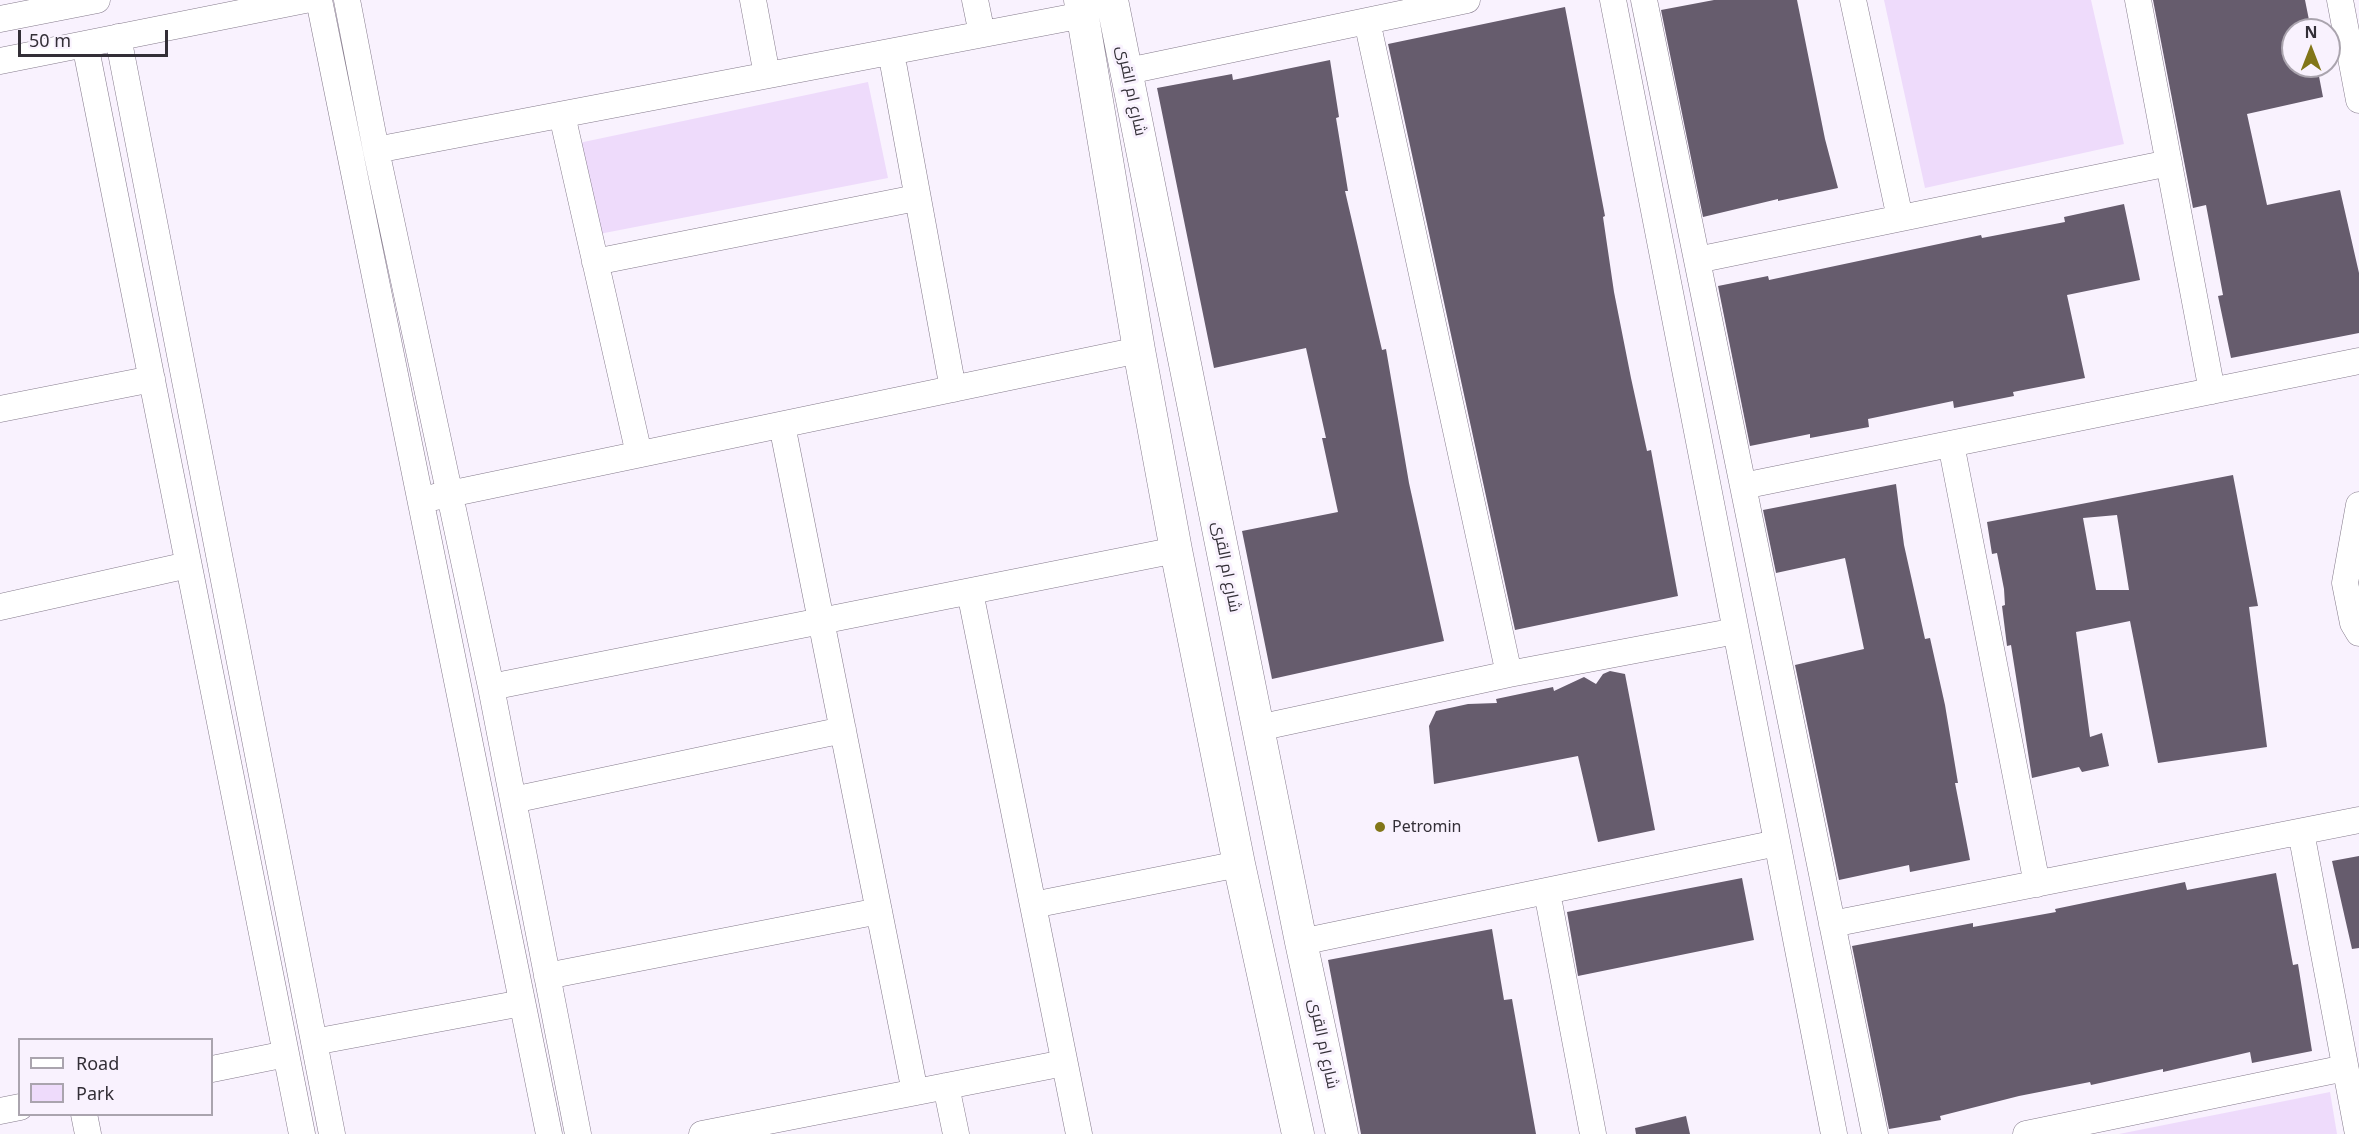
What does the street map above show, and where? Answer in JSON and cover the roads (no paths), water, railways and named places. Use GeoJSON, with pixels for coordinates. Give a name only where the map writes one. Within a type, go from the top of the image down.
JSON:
{"type":"FeatureCollection","features":[{"type":"Feature","properties":{"kind":"main road","name":"شارع ام القرى"},"geometry":{"type":"LineString","coordinates":[[1112,0],[1300,942],[1342,1134]]}},
{"type":"Feature","properties":{"kind":"main road","name":"شارع ام القرى"},"geometry":{"type":"LineString","coordinates":[[1082,7],[1139,350],[1176,550],[1239,864],[1295,1121]]}},
{"type":"Feature","properties":{"kind":"main road"},"geometry":{"type":"LineString","coordinates":[[1295,1121],[1335,1098]]}},
{"type":"Feature","properties":{"kind":"street"},"geometry":{"type":"LineString","coordinates":[[0,19],[97,0]]}},
{"type":"Feature","properties":{"kind":"street"},"geometry":{"type":"LineString","coordinates":[[0,61],[306,0]]}},
{"type":"Feature","properties":{"kind":"street"},"geometry":{"type":"LineString","coordinates":[[319,0],[549,1134]]}},
{"type":"Feature","properties":{"kind":"street"},"geometry":{"type":"LineString","coordinates":[[347,0],[376,150],[491,687],[578,1134]]}},
{"type":"Feature","properties":{"kind":"street"},"geometry":{"type":"LineString","coordinates":[[753,0],[767,75]]}},
{"type":"Feature","properties":{"kind":"street"},"geometry":{"type":"LineString","coordinates":[[975,0],[981,34]]}},
{"type":"Feature","properties":{"kind":"street"},"geometry":{"type":"LineString","coordinates":[[1128,71],[1467,0]]}},
{"type":"Feature","properties":{"kind":"street"},"geometry":{"type":"LineString","coordinates":[[1613,0],[1834,1134]]}},
{"type":"Feature","properties":{"kind":"street"},"geometry":{"type":"LineString","coordinates":[[1644,0],[1875,1134]]}},
{"type":"Feature","properties":{"kind":"street"},"geometry":{"type":"LineString","coordinates":[[1853,0],[1900,218]]}},
{"type":"Feature","properties":{"kind":"street"},"geometry":{"type":"LineString","coordinates":[[2138,0],[2212,391]]}},
{"type":"Feature","properties":{"kind":"street"},"geometry":{"type":"LineString","coordinates":[[2340,0],[2359,100]]}},
{"type":"Feature","properties":{"kind":"street"},"geometry":{"type":"LineString","coordinates":[[376,150],[981,34],[1082,7]]}},
{"type":"Feature","properties":{"kind":"street"},"geometry":{"type":"LineString","coordinates":[[1367,21],[1509,674]]}},
{"type":"Feature","properties":{"kind":"street"},"geometry":{"type":"LineString","coordinates":[[118,37],[332,1134]]}},
{"type":"Feature","properties":{"kind":"street"},"geometry":{"type":"LineString","coordinates":[[85,44],[302,1134]]}},
{"type":"Feature","properties":{"kind":"street"},"geometry":{"type":"LineString","coordinates":[[891,52],[952,389]]}},
{"type":"Feature","properties":{"kind":"street"},"geometry":{"type":"LineString","coordinates":[[562,115],[639,454]]}},
{"type":"Feature","properties":{"kind":"street"},"geometry":{"type":"LineString","coordinates":[[1697,260],[2169,163]]}},
{"type":"Feature","properties":{"kind":"street"},"geometry":{"type":"LineString","coordinates":[[595,262],[916,198]]}},
{"type":"Feature","properties":{"kind":"street"},"geometry":{"type":"LineString","coordinates":[[420,499],[1139,350]]}},
{"type":"Feature","properties":{"kind":"street"},"geometry":{"type":"LineString","coordinates":[[1743,486],[2359,361]]}},
{"type":"Feature","properties":{"kind":"street"},"geometry":{"type":"LineString","coordinates":[[0,409],[152,379]]}},
{"type":"Feature","properties":{"kind":"street"},"geometry":{"type":"LineString","coordinates":[[782,425],[915,1092]]}},
{"type":"Feature","properties":{"kind":"street"},"geometry":{"type":"LineString","coordinates":[[1951,444],[2037,884]]}},
{"type":"Feature","properties":{"kind":"street"},"geometry":{"type":"LineString","coordinates":[[2359,505],[2345,583],[2353,623],[2359,633]]}},
{"type":"Feature","properties":{"kind":"street"},"geometry":{"type":"LineString","coordinates":[[491,687],[1176,550]]}},
{"type":"Feature","properties":{"kind":"street"},"geometry":{"type":"LineString","coordinates":[[0,607],[188,565]]}},
{"type":"Feature","properties":{"kind":"street"},"geometry":{"type":"LineString","coordinates":[[970,592],[1079,1134]]}},
{"type":"Feature","properties":{"kind":"street"},"geometry":{"type":"LineString","coordinates":[[1258,729],[1509,674],[1736,631]]}},
{"type":"Feature","properties":{"kind":"street"},"geometry":{"type":"LineString","coordinates":[[513,800],[843,730]]}},
{"type":"Feature","properties":{"kind":"street"},"geometry":{"type":"LineString","coordinates":[[1832,924],[2359,820]]}},
{"type":"Feature","properties":{"kind":"street"},"geometry":{"type":"LineString","coordinates":[[2301,832],[2358,1134]]}},
{"type":"Feature","properties":{"kind":"street"},"geometry":{"type":"LineString","coordinates":[[1300,942],[1777,843]]}},
{"type":"Feature","properties":{"kind":"street"},"geometry":{"type":"LineString","coordinates":[[1033,905],[1239,864]]}},
{"type":"Feature","properties":{"kind":"street"},"geometry":{"type":"LineString","coordinates":[[1547,892],[1593,1134]]}},
{"type":"Feature","properties":{"kind":"street"},"geometry":{"type":"LineString","coordinates":[[547,976],[879,911]]}},
{"type":"Feature","properties":{"kind":"street"},"geometry":{"type":"LineString","coordinates":[[315,1042],[522,1003]]}},
{"type":"Feature","properties":{"kind":"street"},"geometry":{"type":"LineString","coordinates":[[213,1069],[286,1054]]}},
{"type":"Feature","properties":{"kind":"street"},"geometry":{"type":"LineString","coordinates":[[702,1134],[775,1127],[915,1092],[1064,1063]]}},
{"type":"Feature","properties":{"kind":"street"},"geometry":{"type":"LineString","coordinates":[[2026,1134],[2078,1129],[2345,1068]]}},
{"type":"Feature","properties":{"kind":"street"},"geometry":{"type":"LineString","coordinates":[[946,1086],[956,1134]]}},
{"type":"Feature","properties":{"kind":"street"},"geometry":{"type":"LineString","coordinates":[[0,1111],[18,1107]]}},
{"type":"Feature","properties":{"kind":"street"},"geometry":{"type":"LineString","coordinates":[[84,1116],[88,1134]]}},
{"type":"Feature","properties":{"kind":"place","name":"Petromin"},"geometry":{"type":"Point","coordinates":[1380,827]}}]}
